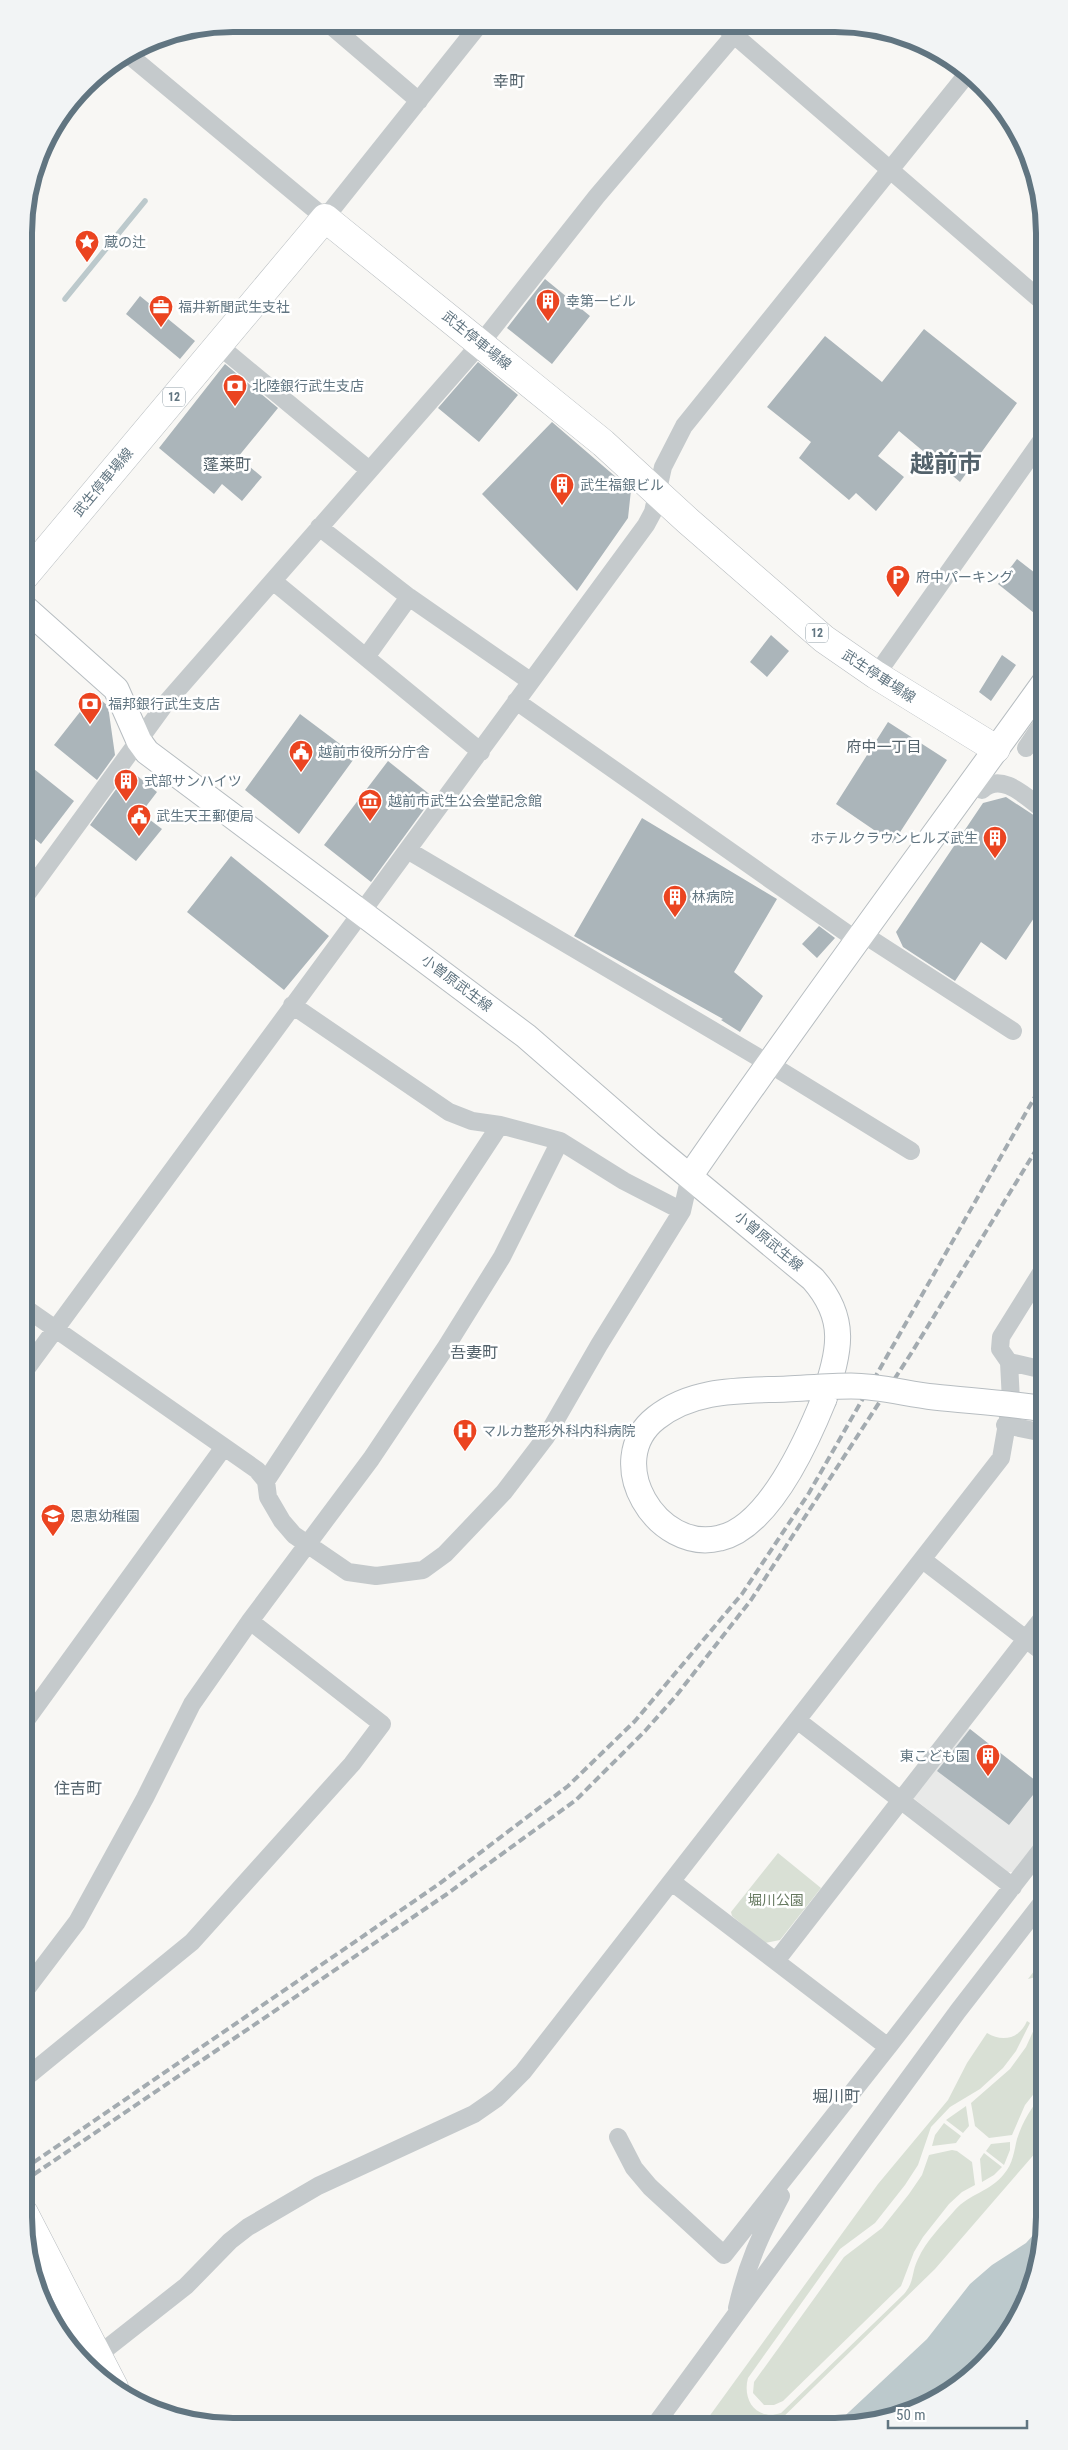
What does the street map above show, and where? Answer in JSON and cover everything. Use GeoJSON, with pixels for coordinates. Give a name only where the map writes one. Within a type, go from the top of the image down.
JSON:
{"type":"FeatureCollection","features":[{"type":"Feature","properties":{"kind":"main road","name":"武生停車場線"},"geometry":{"type":"LineString","coordinates":[[32,567],[324,218],[603,443],[824,639],[876,675],[996,749]]}},
{"type":"Feature","properties":{"kind":"main road","name":"小曽原武生線"},"geometry":{"type":"LineString","coordinates":[[32,614],[116,689],[139,741],[147,752],[526,1036],[690,1176],[800,1266],[826,1294],[837,1318],[839,1343],[827,1387],[824,1399],[811,1432],[779,1486],[756,1516],[736,1532],[719,1539],[688,1536],[661,1522],[643,1500],[636,1486],[632,1466],[636,1448],[645,1429],[668,1409],[713,1392],[827,1387],[853,1386],[1036,1408]]}},
{"type":"Feature","properties":{"kind":"main road"},"geometry":{"type":"LineString","coordinates":[[690,1176],[816,994],[861,938],[1036,694]]}},
{"type":"Feature","properties":{"kind":"main road"},"geometry":{"type":"LineString","coordinates":[[33,2233],[92,2360]]}},
{"type":"Feature","properties":{"kind":"street"},"geometry":{"type":"LineString","coordinates":[[338,32],[418,101]]}},
{"type":"Feature","properties":{"kind":"street"},"geometry":{"type":"LineString","coordinates":[[133,59],[324,218],[473,32]]}},
{"type":"Feature","properties":{"kind":"street"},"geometry":{"type":"LineString","coordinates":[[32,887],[166,703],[480,343],[597,196],[732,32]]}},
{"type":"Feature","properties":{"kind":"street"},"geometry":{"type":"LineString","coordinates":[[736,32],[889,171],[1036,296]]}},
{"type":"Feature","properties":{"kind":"street"},"geometry":{"type":"LineString","coordinates":[[32,1361],[646,525],[653,512],[656,492],[669,452],[684,426],[750,340],[963,79]]}},
{"type":"Feature","properties":{"kind":"street"},"geometry":{"type":"LineString","coordinates":[[218,344],[369,470]]}},
{"type":"Feature","properties":{"kind":"street"},"geometry":{"type":"LineString","coordinates":[[876,675],[1036,448]]}},
{"type":"Feature","properties":{"kind":"street"},"geometry":{"type":"LineString","coordinates":[[319,527],[409,597],[530,682]]}},
{"type":"Feature","properties":{"kind":"street"},"geometry":{"type":"LineString","coordinates":[[273,581],[481,752]]}},
{"type":"Feature","properties":{"kind":"street"},"geometry":{"type":"LineString","coordinates":[[366,657],[409,597]]}},
{"type":"Feature","properties":{"kind":"street"},"geometry":{"type":"LineString","coordinates":[[516,701],[861,938],[1013,1031]]}},
{"type":"Feature","properties":{"kind":"street"},"geometry":{"type":"LineString","coordinates":[[1026,748],[1036,734]]}},
{"type":"Feature","properties":{"kind":"street"},"geometry":{"type":"LineString","coordinates":[[982,790],[987,785],[1002,783],[1036,805]]}},
{"type":"Feature","properties":{"kind":"street"},"geometry":{"type":"LineString","coordinates":[[408,850],[768,1063],[911,1151]]}},
{"type":"Feature","properties":{"kind":"street"},"geometry":{"type":"LineString","coordinates":[[292,1005],[449,1112],[472,1121],[500,1125],[560,1141],[624,1181],[682,1210]]}},
{"type":"Feature","properties":{"kind":"street"},"geometry":{"type":"LineString","coordinates":[[266,1481],[500,1125]]}},
{"type":"Feature","properties":{"kind":"street"},"geometry":{"type":"LineString","coordinates":[[32,1981],[77,1922],[145,1798],[192,1704],[250,1620],[309,1545],[371,1459],[446,1347],[502,1257],[560,1141]]}},
{"type":"Feature","properties":{"kind":"street"},"geometry":{"type":"LineString","coordinates":[[32,1313],[256,1470],[266,1481],[268,1497],[282,1521],[294,1535],[348,1572],[376,1576],[424,1570],[445,1554],[504,1492],[546,1437],[599,1345],[682,1210],[690,1176]]}},
{"type":"Feature","properties":{"kind":"street"},"geometry":{"type":"LineString","coordinates":[[94,2361],[186,2286],[230,2241],[248,2227],[318,2186],[474,2114],[497,2098],[537,2055],[1001,1458],[1011,1401],[1009,1362],[1000,1349],[1001,1337],[1036,1281]]}},
{"type":"Feature","properties":{"kind":"street"},"geometry":{"type":"LineString","coordinates":[[1009,1362],[1036,1368]]}},
{"type":"Feature","properties":{"kind":"street"},"geometry":{"type":"LineString","coordinates":[[1006,1425],[1036,1431]]}},
{"type":"Feature","properties":{"kind":"street"},"geometry":{"type":"LineString","coordinates":[[32,1712],[224,1447]]}},
{"type":"Feature","properties":{"kind":"street"},"geometry":{"type":"LineString","coordinates":[[923,1560],[1036,1647]]}},
{"type":"Feature","properties":{"kind":"street"},"geometry":{"type":"LineString","coordinates":[[32,2072],[192,1942],[352,1764],[382,1724],[250,1620]]}},
{"type":"Feature","properties":{"kind":"street"},"geometry":{"type":"LineString","coordinates":[[776,1961],[1036,1626]]}},
{"type":"Feature","properties":{"kind":"street"},"geometry":{"type":"LineString","coordinates":[[797,1720],[1013,1886]]}},
{"type":"Feature","properties":{"kind":"street"},"geometry":{"type":"LineString","coordinates":[[618,2137],[634,2168],[650,2187],[724,2255],[1036,1856]]}},
{"type":"Feature","properties":{"kind":"street"},"geometry":{"type":"LineString","coordinates":[[672,1882],[888,2047]]}},
{"type":"Feature","properties":{"kind":"street"},"geometry":{"type":"LineString","coordinates":[[660,2418],[958,2011],[1036,1910]]}},
{"type":"Feature","properties":{"kind":"street"},"geometry":{"type":"LineString","coordinates":[[736,2314],[745,2274],[758,2241],[804,2154]]}},
{"type":"Feature","properties":{"kind":"shaded area"},"geometry":{"type":"Polygon","coordinates":[[[967,1727],[1036,1781],[1036,1847],[1017,1872],[1006,1872],[912,1797],[967,1727]]]}},
{"type":"Feature","properties":{"kind":"shaded area"},"geometry":{"type":"Polygon","coordinates":[[[1035,2233],[1029,2269],[1015,2306],[1002,2328],[977,2359],[946,2384],[924,2397],[887,2411],[843,2417],[927,2339],[970,2284],[992,2265],[1026,2243],[1035,2233]]]}},
{"type":"Feature","properties":{"kind":"green space","name":"堀川公園"},"geometry":{"type":"Polygon","coordinates":[[[778,1853],[821,1888],[780,1940],[765,1943],[732,1916],[731,1912],[778,1853]]]}},
{"type":"Feature","properties":{"kind":"green space"},"geometry":{"type":"Polygon","coordinates":[[[1036,1968],[1036,1977],[1028,1979],[1036,1968]]]}},
{"type":"Feature","properties":{"kind":"green space"},"geometry":{"type":"Polygon","coordinates":[[[1027,2021],[1030,2023],[1016,2051],[1003,2068],[980,2089],[950,2107],[931,2127],[918,2165],[905,2185],[875,2223],[840,2249],[748,2378],[747,2394],[753,2407],[764,2414],[781,2413],[904,2294],[910,2285],[921,2252],[935,2233],[955,2210],[967,2200],[993,2185],[1007,2170],[1022,2126],[1036,2103],[1036,2152],[935,2269],[782,2418],[708,2418],[878,2184],[948,2100],[967,2063],[987,2033],[999,2038],[1005,2038],[1015,2035],[1024,2027],[1027,2021]]]}},
{"type":"Feature","properties":{"kind":"green space"},"geometry":{"type":"Polygon","coordinates":[[[1036,2025],[1036,2091],[1025,2105],[1012,2135],[989,2138],[975,2126],[971,2103],[1010,2069],[1026,2047],[1036,2025]]]}},
{"type":"Feature","properties":{"kind":"green space"},"geometry":{"type":"Polygon","coordinates":[[[966,2106],[969,2126],[963,2133],[946,2120],[966,2106]]]}},
{"type":"Feature","properties":{"kind":"green space"},"geometry":{"type":"Polygon","coordinates":[[[944,2123],[961,2136],[956,2143],[932,2146],[935,2135],[944,2123]]]}},
{"type":"Feature","properties":{"kind":"green space"},"geometry":{"type":"Polygon","coordinates":[[[1010,2142],[1010,2150],[1004,2165],[986,2151],[991,2144],[1010,2142]]]}},
{"type":"Feature","properties":{"kind":"green space"},"geometry":{"type":"Polygon","coordinates":[[[952,2150],[957,2151],[972,2162],[975,2185],[962,2192],[949,2204],[923,2237],[914,2252],[901,2286],[783,2401],[774,2405],[764,2405],[753,2393],[754,2382],[844,2257],[882,2228],[922,2175],[929,2155],[952,2150]]]}},
{"type":"Feature","properties":{"kind":"green space"},"geometry":{"type":"Polygon","coordinates":[[[984,2153],[1002,2167],[994,2175],[982,2182],[980,2159],[984,2153]]]}},
{"type":"Feature","properties":{"kind":"building","name":"幸第一ビル"},"geometry":{"type":"Polygon","coordinates":[[[545,279],[590,316],[552,364],[507,328],[545,279]]]}},
{"type":"Feature","properties":{"kind":"building","name":"福井新聞武生支社"},"geometry":{"type":"Polygon","coordinates":[[[140,296],[195,341],[180,359],[126,314],[140,296]]]}},
{"type":"Feature","properties":{"kind":"building"},"geometry":{"type":"Polygon","coordinates":[[[924,329],[1017,403],[960,482],[899,431],[878,456],[904,477],[876,511],[856,493],[849,500],[799,458],[811,442],[767,407],[825,336],[882,382],[924,329]]]}},
{"type":"Feature","properties":{"kind":"building"},"geometry":{"type":"Polygon","coordinates":[[[478,362],[518,395],[479,442],[438,408],[478,362]]]}},
{"type":"Feature","properties":{"kind":"building"},"geometry":{"type":"Polygon","coordinates":[[[225,364],[278,408],[238,457],[262,477],[242,501],[222,484],[214,494],[159,448],[225,364]]]}},
{"type":"Feature","properties":{"kind":"building","name":"武生福銀ビル"},"geometry":{"type":"Polygon","coordinates":[[[552,422],[631,490],[628,518],[577,591],[482,494],[552,422]]]}},
{"type":"Feature","properties":{"kind":"building"},"geometry":{"type":"Polygon","coordinates":[[[1017,559],[1036,574],[1036,615],[998,584],[1017,559]]]}},
{"type":"Feature","properties":{"kind":"building"},"geometry":{"type":"Polygon","coordinates":[[[771,635],[789,651],[767,677],[750,662],[771,635]]]}},
{"type":"Feature","properties":{"kind":"building"},"geometry":{"type":"Polygon","coordinates":[[[1002,655],[1016,665],[991,701],[979,692],[1002,655]]]}},
{"type":"Feature","properties":{"kind":"building","name":"福邦銀行武生支店"},"geometry":{"type":"Polygon","coordinates":[[[94,694],[108,706],[115,755],[97,780],[54,745],[94,694]]]}},
{"type":"Feature","properties":{"kind":"building","name":"越前市役所分庁舎"},"geometry":{"type":"Polygon","coordinates":[[[300,714],[356,756],[299,834],[245,790],[300,714]]]}},
{"type":"Feature","properties":{"kind":"building"},"geometry":{"type":"Polygon","coordinates":[[[888,722],[947,760],[893,843],[836,804],[888,722]]]}},
{"type":"Feature","properties":{"kind":"building","name":"越前市武生公会堂記念館"},"geometry":{"type":"Polygon","coordinates":[[[388,761],[433,797],[371,882],[324,845],[388,761]]]}},
{"type":"Feature","properties":{"kind":"building"},"geometry":{"type":"Polygon","coordinates":[[[32,767],[74,801],[41,844],[32,837],[32,767]]]}},
{"type":"Feature","properties":{"kind":"building","name":"式部サンハイツ"},"geometry":{"type":"Polygon","coordinates":[[[130,770],[157,792],[141,813],[162,829],[136,861],[90,825],[130,770]]]}},
{"type":"Feature","properties":{"kind":"building","name":"ホテルクラウンヒルズ武生"},"geometry":{"type":"Polygon","coordinates":[[[1006,797],[1036,817],[1036,915],[1006,960],[981,942],[955,981],[903,947],[896,932],[983,803],[1006,797]]]}},
{"type":"Feature","properties":{"kind":"building","name":"林病院"},"geometry":{"type":"Polygon","coordinates":[[[642,818],[777,899],[734,972],[763,996],[740,1032],[721,1020],[723,1019],[574,936],[642,818]]]}},
{"type":"Feature","properties":{"kind":"building"},"geometry":{"type":"Polygon","coordinates":[[[231,856],[329,936],[284,990],[187,912],[231,856]]]}},
{"type":"Feature","properties":{"kind":"building"},"geometry":{"type":"Polygon","coordinates":[[[819,926],[835,938],[817,958],[802,944],[819,926]]]}},
{"type":"Feature","properties":{"kind":"building","name":"東こども園"},"geometry":{"type":"Polygon","coordinates":[[[970,1729],[1036,1781],[1036,1791],[1009,1825],[937,1771],[970,1729]]]}},
{"type":"Feature","properties":{"kind":"waterway"},"geometry":{"type":"LineString","coordinates":[[65,299],[145,201]]}},
{"type":"Feature","properties":{"kind":"railway"},"geometry":{"type":"LineString","coordinates":[[32,2164],[439,1884],[568,1786],[635,1721],[742,1594],[809,1493],[1036,1095]]}},
{"type":"Feature","properties":{"kind":"railway"},"geometry":{"type":"LineString","coordinates":[[32,2176],[447,1894],[576,1800],[645,1731],[676,1696],[751,1600],[912,1352],[1036,1150]]}},
{"type":"Feature","properties":{"kind":"place","name":"蔵の辻"},"geometry":{"type":"Point","coordinates":[87,263]}},
{"type":"Feature","properties":{"kind":"place","name":"幸第一ビル"},"geometry":{"type":"Point","coordinates":[548,322]}},
{"type":"Feature","properties":{"kind":"place","name":"福井新聞武生支社"},"geometry":{"type":"Point","coordinates":[161,328]}},
{"type":"Feature","properties":{"kind":"place","name":"北陸銀行武生支店"},"geometry":{"type":"Point","coordinates":[235,407]}},
{"type":"Feature","properties":{"kind":"place","name":"武生福銀ビル"},"geometry":{"type":"Point","coordinates":[562,506]}},
{"type":"Feature","properties":{"kind":"place","name":"府中パーキング"},"geometry":{"type":"Point","coordinates":[898,598]}},
{"type":"Feature","properties":{"kind":"place","name":"福邦銀行武生支店"},"geometry":{"type":"Point","coordinates":[90,725]}},
{"type":"Feature","properties":{"kind":"place","name":"越前市役所分庁舎"},"geometry":{"type":"Point","coordinates":[301,773]}},
{"type":"Feature","properties":{"kind":"place","name":"式部サンハイツ"},"geometry":{"type":"Point","coordinates":[126,802]}},
{"type":"Feature","properties":{"kind":"place","name":"越前市武生公会堂記念館"},"geometry":{"type":"Point","coordinates":[370,822]}},
{"type":"Feature","properties":{"kind":"place","name":"武生天王郵便局"},"geometry":{"type":"Point","coordinates":[139,837]}},
{"type":"Feature","properties":{"kind":"place","name":"ホテルクラウンヒルズ武生"},"geometry":{"type":"Point","coordinates":[995,859]}},
{"type":"Feature","properties":{"kind":"place","name":"林病院"},"geometry":{"type":"Point","coordinates":[675,918]}},
{"type":"Feature","properties":{"kind":"place","name":"マルカ整形外科内科病院"},"geometry":{"type":"Point","coordinates":[465,1452]}},
{"type":"Feature","properties":{"kind":"place","name":"恩恵幼稚園"},"geometry":{"type":"Point","coordinates":[53,1537]}},
{"type":"Feature","properties":{"kind":"place","name":"東こども園"},"geometry":{"type":"Point","coordinates":[988,1777]}},
{"type":"Feature","properties":{"kind":"district","name":"幸町"},"geometry":{"type":"Point","coordinates":[509,81]}},
{"type":"Feature","properties":{"kind":"district","name":"蓬莱町"},"geometry":{"type":"Point","coordinates":[227,464]}},
{"type":"Feature","properties":{"kind":"district","name":"越前市"},"geometry":{"type":"Point","coordinates":[946,464]}},
{"type":"Feature","properties":{"kind":"district","name":"府中一丁目"},"geometry":{"type":"Point","coordinates":[884,747]}},
{"type":"Feature","properties":{"kind":"district","name":"吾妻町"},"geometry":{"type":"Point","coordinates":[474,1352]}},
{"type":"Feature","properties":{"kind":"district","name":"住吉町"},"geometry":{"type":"Point","coordinates":[78,1788]}},
{"type":"Feature","properties":{"kind":"district","name":"堀川町"},"geometry":{"type":"Point","coordinates":[836,2096]}}]}
